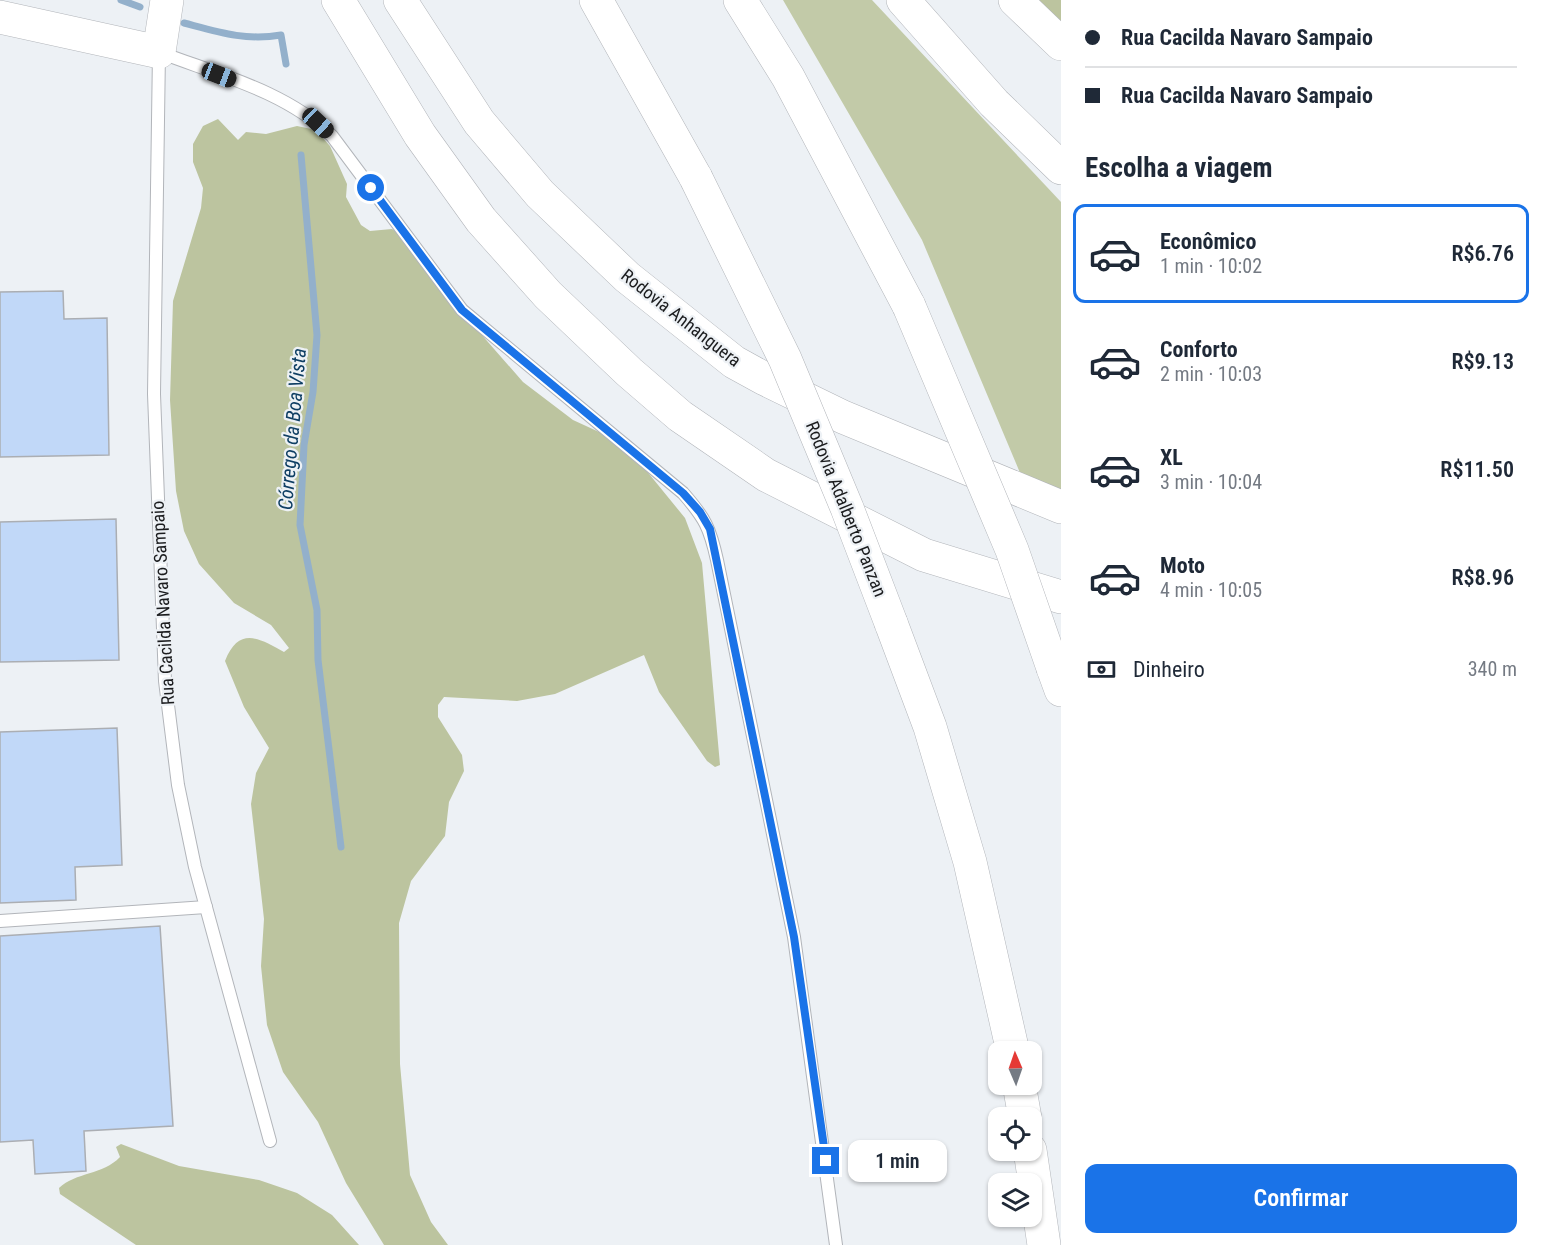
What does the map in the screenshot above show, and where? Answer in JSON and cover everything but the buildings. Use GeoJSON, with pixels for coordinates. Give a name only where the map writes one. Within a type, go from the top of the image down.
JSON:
{"type":"FeatureCollection","features":[{"type":"Feature","properties":{"kind":"main road","name":"Rua Cacilda Navaro Sampaio"},"geometry":{"type":"LineString","coordinates":[[159,52],[167,0]]}},
{"type":"Feature","properties":{"kind":"main road"},"geometry":{"type":"LineString","coordinates":[[338,0],[420,135],[481,220],[548,295],[629,372],[680,416],[766,475],[924,555],[1061,597]]}},
{"type":"Feature","properties":{"kind":"main road","name":"Rodovia Anhanguera"},"geometry":{"type":"LineString","coordinates":[[400,0],[479,122],[540,194],[627,277],[734,362],[843,417],[1061,507]]}},
{"type":"Feature","properties":{"kind":"main road","name":"Rodovia Adalberto Panzan"},"geometry":{"type":"LineString","coordinates":[[596,0],[696,178],[785,359],[847,508],[930,727],[970,862],[1011,1041]]}},
{"type":"Feature","properties":{"kind":"main road"},"geometry":{"type":"LineString","coordinates":[[740,0],[788,77],[909,306],[1012,550],[1057,679]]}},
{"type":"Feature","properties":{"kind":"main road"},"geometry":{"type":"LineString","coordinates":[[903,0],[994,103],[1061,168]]}},
{"type":"Feature","properties":{"kind":"main road"},"geometry":{"type":"LineString","coordinates":[[1015,0],[1061,44]]}},
{"type":"Feature","properties":{"kind":"main road"},"geometry":{"type":"LineString","coordinates":[[0,17],[159,52]]}},
{"type":"Feature","properties":{"kind":"main road"},"geometry":{"type":"LineString","coordinates":[[994,103],[1061,159]]}},
{"type":"Feature","properties":{"kind":"main road"},"geometry":{"type":"LineString","coordinates":[[1032,1161],[1044,1245]]}},
{"type":"Feature","properties":{"kind":"lane","name":"Rua Cacilda Navaro Sampaio"},"geometry":{"type":"LineString","coordinates":[[159,52],[154,394],[165,681],[178,785],[195,867],[270,1141]]}},
{"type":"Feature","properties":{"kind":"lane"},"geometry":{"type":"LineString","coordinates":[[159,52],[278,97],[318,123],[332,136],[462,310],[683,493],[700,512],[710,529],[794,937],[836,1245]]}},
{"type":"Feature","properties":{"kind":"lane"},"geometry":{"type":"LineString","coordinates":[[0,921],[206,907]]}},
{"type":"Feature","properties":{"kind":"green space"},"geometry":{"type":"Polygon","coordinates":[[[783,0],[872,0],[1061,202],[1061,495],[1023,480],[922,240],[783,0]]]}},
{"type":"Feature","properties":{"kind":"green space"},"geometry":{"type":"Polygon","coordinates":[[[1031,0],[1061,0],[1061,43],[1031,0]]]}},
{"type":"Feature","properties":{"kind":"green space"},"geometry":{"type":"Polygon","coordinates":[[[218,119],[238,140],[246,132],[266,134],[297,126],[316,130],[330,146],[347,184],[346,197],[361,225],[370,231],[392,229],[415,244],[467,318],[523,382],[573,420],[610,437],[632,453],[685,518],[702,563],[720,765],[715,767],[707,761],[659,692],[644,655],[555,694],[517,701],[444,697],[438,705],[438,717],[462,755],[464,771],[449,802],[445,836],[411,881],[399,923],[400,1064],[410,1175],[431,1222],[448,1245],[384,1245],[346,1183],[318,1122],[283,1072],[267,1025],[261,966],[264,919],[251,804],[256,773],[269,748],[244,707],[225,661],[231,650],[243,639],[258,639],[284,652],[289,648],[271,625],[234,603],[199,564],[184,531],[176,491],[170,400],[173,301],[201,208],[203,188],[193,162],[193,144],[203,126],[218,119]]]}},
{"type":"Feature","properties":{"kind":"green space"},"geometry":{"type":"Polygon","coordinates":[[[121,1144],[179,1166],[259,1180],[297,1193],[332,1215],[359,1245],[136,1245],[60,1194],[59,1188],[73,1179],[113,1163],[120,1157],[116,1147],[121,1144]]]}},
{"type":"Feature","properties":{"kind":"waterway"},"geometry":{"type":"LineString","coordinates":[[121,0],[140,7]]}},
{"type":"Feature","properties":{"kind":"waterway"},"geometry":{"type":"LineString","coordinates":[[184,23],[243,36],[281,35],[286,64]]}},
{"type":"Feature","properties":{"kind":"waterway","name":"Córrego da Boa Vista"},"geometry":{"type":"LineString","coordinates":[[301,155],[317,335],[313,392],[304,445],[300,525],[317,610],[318,660],[341,847]]}},
{"type":"Feature","properties":{"kind":"route"},"geometry":{"type":"LineString","coordinates":[[371,188],[462,310],[683,493],[700,512],[710,529],[794,937],[826,1161]]}}]}
